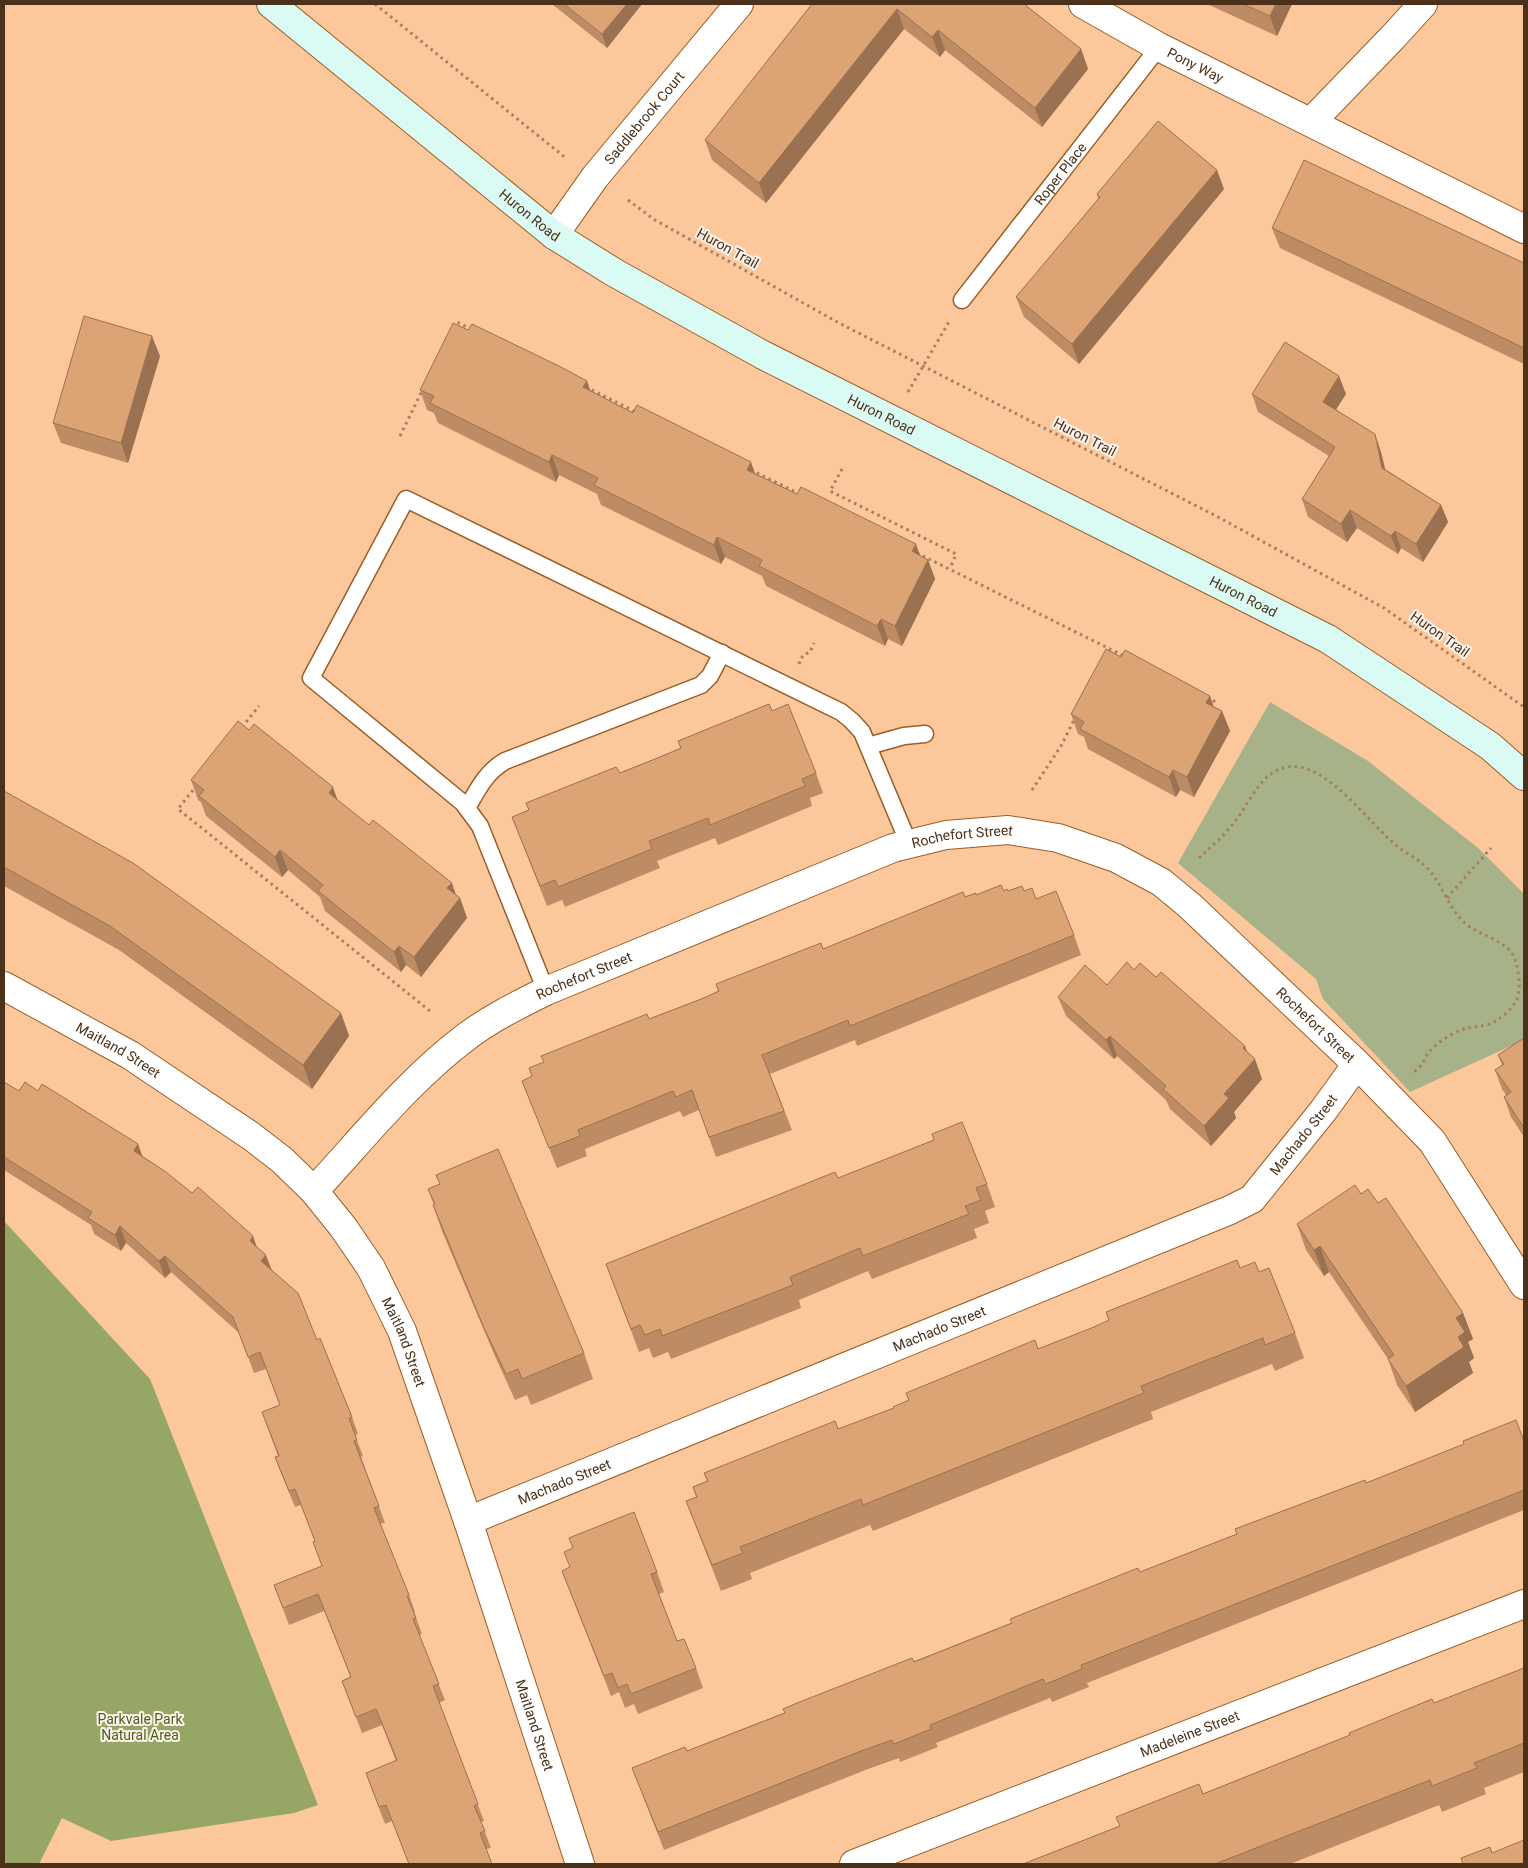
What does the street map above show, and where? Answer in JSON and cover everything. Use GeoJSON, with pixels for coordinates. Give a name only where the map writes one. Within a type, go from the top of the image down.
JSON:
{"type":"FeatureCollection","features":[{"type":"Feature","properties":{"kind":"main road","name":"Huron Road"},"geometry":{"type":"LineString","coordinates":[[271,4],[554,235],[614,273],[763,356],[1328,639],[1490,746],[1524,776]]}},
{"type":"Feature","properties":{"kind":"street","name":"Saddlebrook Court"},"geometry":{"type":"LineString","coordinates":[[554,235],[594,177],[739,4]]}},
{"type":"Feature","properties":{"kind":"street","name":"Pony Way"},"geometry":{"type":"LineString","coordinates":[[1083,4],[1160,47],[1524,229]]}},
{"type":"Feature","properties":{"kind":"street"},"geometry":{"type":"LineString","coordinates":[[1310,122],[1423,4]]}},
{"type":"Feature","properties":{"kind":"street","name":"Rochefort Street"},"geometry":{"type":"LineString","coordinates":[[314,1191],[430,1067],[467,1036],[497,1016],[546,992],[894,848],[946,836],[1008,830],[1058,838],[1116,858],[1161,882],[1189,905],[1357,1064],[1432,1141],[1524,1286]]}},
{"type":"Feature","properties":{"kind":"street","name":"Maitland Street"},"geometry":{"type":"LineString","coordinates":[[4,986],[130,1056],[251,1136],[282,1160],[314,1191],[343,1227],[371,1268],[402,1331],[468,1521],[580,1864]]}},
{"type":"Feature","properties":{"kind":"street","name":"Machado Street"},"geometry":{"type":"LineString","coordinates":[[468,1521],[1252,1199],[1324,1111],[1357,1064]]}},
{"type":"Feature","properties":{"kind":"street","name":"Madeleine Street"},"geometry":{"type":"LineString","coordinates":[[854,1864],[1524,1604]]}},
{"type":"Feature","properties":{"kind":"lane","name":"Roper Place"},"geometry":{"type":"LineString","coordinates":[[962,300],[1160,47]]}},
{"type":"Feature","properties":{"kind":"lane"},"geometry":{"type":"LineString","coordinates":[[546,992],[480,826],[467,808],[311,678],[406,499],[841,712],[862,732],[908,844]]}},
{"type":"Feature","properties":{"kind":"lane"},"geometry":{"type":"LineString","coordinates":[[467,808],[484,779],[497,765],[701,685],[710,676],[722,654]]}},
{"type":"Feature","properties":{"kind":"lane"},"geometry":{"type":"LineString","coordinates":[[868,746],[904,736],[925,734]]}},
{"type":"Feature","properties":{"kind":"path"},"geometry":{"type":"LineString","coordinates":[[375,4],[567,159]]}},
{"type":"Feature","properties":{"kind":"path","name":"Huron Trail"},"geometry":{"type":"LineString","coordinates":[[628,200],[655,220],[838,323],[1218,517],[1384,608],[1524,707]]}},
{"type":"Feature","properties":{"kind":"path"},"geometry":{"type":"LineString","coordinates":[[892,420],[962,300]]}},
{"type":"Feature","properties":{"kind":"path"},"geometry":{"type":"LineString","coordinates":[[452,331],[457,322],[474,331]]}},
{"type":"Feature","properties":{"kind":"path"},"geometry":{"type":"LineString","coordinates":[[400,436],[426,384]]}},
{"type":"Feature","properties":{"kind":"path"},"geometry":{"type":"LineString","coordinates":[[580,384],[641,415]]}},
{"type":"Feature","properties":{"kind":"path"},"geometry":{"type":"LineString","coordinates":[[747,468],[809,498]]}},
{"type":"Feature","properties":{"kind":"path"},"geometry":{"type":"LineString","coordinates":[[842,469],[830,491],[956,554],[950,569]]}},
{"type":"Feature","properties":{"kind":"path"},"geometry":{"type":"LineString","coordinates":[[914,551],[1126,657]]}},
{"type":"Feature","properties":{"kind":"path"},"geometry":{"type":"LineString","coordinates":[[796,669],[803,655],[810,652],[814,643]]}},
{"type":"Feature","properties":{"kind":"path"},"geometry":{"type":"LineString","coordinates":[[1105,658],[1110,649]]}},
{"type":"Feature","properties":{"kind":"path"},"geometry":{"type":"LineString","coordinates":[[1201,695],[1218,703]]}},
{"type":"Feature","properties":{"kind":"path"},"geometry":{"type":"LineString","coordinates":[[242,728],[259,706]]}},
{"type":"Feature","properties":{"kind":"path"},"geometry":{"type":"LineString","coordinates":[[1032,790],[1061,746],[1078,710]]}},
{"type":"Feature","properties":{"kind":"path"},"geometry":{"type":"LineString","coordinates":[[1199,858],[1236,820],[1252,794],[1267,775],[1287,767],[1304,767],[1326,777],[1398,847],[1412,855],[1429,869],[1462,920],[1478,933],[1500,941],[1512,953],[1519,973],[1518,998],[1507,1013],[1487,1025],[1468,1026],[1452,1034],[1429,1051],[1421,1065],[1387,1094]]}},
{"type":"Feature","properties":{"kind":"path"},"geometry":{"type":"LineString","coordinates":[[201,779],[178,808],[430,1011]]}},
{"type":"Feature","properties":{"kind":"path"},"geometry":{"type":"LineString","coordinates":[[1447,898],[1491,848]]}},
{"type":"Feature","properties":{"kind":"green space"},"geometry":{"type":"Polygon","coordinates":[[[1270,702],[1368,761],[1478,848],[1524,894],[1524,1040],[1410,1092],[1323,999],[1316,979],[1178,863],[1270,702]]]}},
{"type":"Feature","properties":{"kind":"green space","name":"Parkvale Park Natural Area"},"geometry":{"type":"Polygon","coordinates":[[[4,1221],[150,1379],[318,1805],[294,1813],[111,1841],[62,1818],[39,1864],[4,1864],[4,1221]]]}},
{"type":"Feature","properties":{"kind":"building"},"geometry":{"type":"Polygon","coordinates":[[[564,4],[627,4],[602,34],[564,4]]]}},
{"type":"Feature","properties":{"kind":"building"},"geometry":{"type":"Polygon","coordinates":[[[812,4],[1024,4],[1081,49],[1035,108],[938,30],[932,37],[897,9],[759,183],[705,140],[812,4]]]}},
{"type":"Feature","properties":{"kind":"building"},"geometry":{"type":"Polygon","coordinates":[[[1243,4],[1276,4],[1270,16],[1243,4]]]}},
{"type":"Feature","properties":{"kind":"building"},"geometry":{"type":"Polygon","coordinates":[[[1158,121],[1217,170],[1072,344],[1016,297],[1100,197],[1097,194],[1158,121]]]}},
{"type":"Feature","properties":{"kind":"building"},"geometry":{"type":"Polygon","coordinates":[[[1304,160],[1524,263],[1524,348],[1272,228],[1304,160]]]}},
{"type":"Feature","properties":{"kind":"building"},"geometry":{"type":"Polygon","coordinates":[[[84,316],[152,336],[121,443],[53,423],[84,316]]]}},
{"type":"Feature","properties":{"kind":"building"},"geometry":{"type":"Polygon","coordinates":[[[453,323],[468,330],[472,324],[587,381],[583,387],[633,413],[637,405],[751,462],[747,470],[797,494],[801,487],[916,544],[912,551],[928,560],[895,626],[881,619],[877,626],[759,566],[762,560],[717,537],[714,545],[594,485],[598,478],[552,455],[549,462],[430,403],[434,396],[420,390],[453,323]]]}},
{"type":"Feature","properties":{"kind":"building"},"geometry":{"type":"Polygon","coordinates":[[[1285,342],[1339,376],[1323,402],[1375,434],[1382,468],[1441,505],[1416,544],[1395,531],[1391,536],[1350,510],[1341,524],[1302,499],[1335,447],[1252,394],[1285,342]]]}},
{"type":"Feature","properties":{"kind":"building"},"geometry":{"type":"Polygon","coordinates":[[[1106,649],[1121,657],[1125,650],[1210,696],[1206,703],[1222,711],[1187,777],[1173,770],[1169,777],[1080,729],[1084,722],[1071,714],[1106,649]]]}},
{"type":"Feature","properties":{"kind":"building"},"geometry":{"type":"Polygon","coordinates":[[[769,704],[772,711],[788,704],[816,773],[802,779],[805,786],[710,825],[708,818],[649,841],[652,849],[558,887],[555,880],[540,886],[512,817],[529,810],[526,803],[616,767],[620,773],[665,755],[681,748],[678,741],[769,704]]]}},
{"type":"Feature","properties":{"kind":"building"},"geometry":{"type":"Polygon","coordinates":[[[238,721],[249,730],[254,724],[333,787],[329,793],[369,825],[373,820],[452,883],[447,888],[460,898],[414,957],[399,946],[394,952],[318,891],[323,885],[280,850],[275,857],[199,796],[204,790],[191,780],[238,721]]]}},
{"type":"Feature","properties":{"kind":"building"},"geometry":{"type":"Polygon","coordinates":[[[4,791],[133,863],[341,1013],[303,1065],[110,926],[4,867],[4,791]]]}},
{"type":"Feature","properties":{"kind":"building"},"geometry":{"type":"Polygon","coordinates":[[[1001,885],[1004,891],[1022,886],[1024,891],[1032,888],[1036,899],[1056,891],[1074,935],[850,1026],[848,1020],[762,1055],[784,1111],[709,1137],[692,1090],[676,1097],[673,1091],[578,1130],[580,1136],[549,1148],[522,1081],[532,1076],[529,1068],[544,1062],[541,1056],[647,1014],[649,1019],[704,998],[719,991],[716,984],[821,943],[823,949],[963,892],[965,897],[976,893],[976,895],[1001,885]]]}},
{"type":"Feature","properties":{"kind":"building"},"geometry":{"type":"Polygon","coordinates":[[[1127,962],[1134,970],[1140,963],[1156,977],[1161,972],[1245,1046],[1243,1048],[1255,1059],[1224,1094],[1229,1098],[1204,1126],[1163,1089],[1166,1086],[1110,1036],[1106,1040],[1058,997],[1085,965],[1107,985],[1127,962]]]}},
{"type":"Feature","properties":{"kind":"building"},"geometry":{"type":"Polygon","coordinates":[[[1524,1038],[1524,1128],[1504,1097],[1511,1092],[1495,1070],[1504,1064],[1498,1055],[1524,1038]]]}},
{"type":"Feature","properties":{"kind":"building"},"geometry":{"type":"Polygon","coordinates":[[[4,1082],[19,1091],[25,1082],[38,1091],[42,1084],[138,1144],[134,1151],[166,1172],[192,1193],[198,1187],[253,1236],[250,1241],[266,1255],[261,1261],[298,1293],[317,1340],[320,1338],[352,1417],[349,1418],[357,1440],[354,1441],[379,1506],[374,1508],[409,1595],[407,1596],[416,1618],[413,1619],[439,1684],[433,1686],[478,1804],[474,1806],[485,1831],[480,1833],[492,1864],[409,1864],[386,1805],[379,1807],[366,1773],[397,1760],[376,1709],[356,1717],[342,1681],[351,1677],[318,1594],[283,1608],[274,1585],[322,1566],[313,1542],[315,1541],[295,1489],[289,1491],[275,1457],[279,1456],[262,1412],[280,1405],[260,1352],[248,1357],[233,1317],[165,1256],[159,1261],[120,1226],[115,1235],[88,1218],[92,1212],[4,1157],[4,1082]]]}},
{"type":"Feature","properties":{"kind":"building"},"geometry":{"type":"Polygon","coordinates":[[[962,1122],[987,1184],[976,1188],[981,1200],[965,1206],[969,1214],[863,1256],[860,1248],[790,1277],[793,1285],[662,1336],[660,1329],[645,1335],[640,1325],[631,1329],[606,1264],[835,1172],[838,1178],[934,1140],[932,1134],[962,1122]]]}},
{"type":"Feature","properties":{"kind":"building"},"geometry":{"type":"Polygon","coordinates":[[[498,1149],[584,1353],[522,1379],[518,1369],[506,1374],[484,1328],[428,1189],[440,1184],[436,1175],[498,1149]]]}},
{"type":"Feature","properties":{"kind":"building"},"geometry":{"type":"Polygon","coordinates":[[[1355,1185],[1361,1194],[1368,1189],[1378,1203],[1386,1198],[1463,1313],[1456,1318],[1465,1332],[1458,1337],[1464,1347],[1406,1386],[1388,1359],[1394,1355],[1320,1246],[1314,1250],[1297,1224],[1355,1185]]]}},
{"type":"Feature","properties":{"kind":"building"},"geometry":{"type":"Polygon","coordinates":[[[1237,1260],[1240,1268],[1255,1262],[1259,1272],[1269,1268],[1295,1333],[1265,1345],[1263,1338],[1141,1386],[1144,1393],[863,1505],[861,1499],[740,1547],[743,1553],[712,1565],[686,1501],[697,1497],[693,1487],[708,1481],[704,1473],[835,1421],[838,1429],[894,1408],[909,1400],[906,1393],[1035,1340],[1038,1349],[1094,1327],[1109,1320],[1106,1312],[1237,1260]]]}},
{"type":"Feature","properties":{"kind":"building"},"geometry":{"type":"Polygon","coordinates":[[[1516,1420],[1524,1441],[1524,1490],[1081,1665],[1082,1669],[1046,1684],[1043,1679],[930,1725],[931,1729],[894,1744],[892,1740],[861,1751],[658,1832],[632,1768],[685,1747],[687,1751],[785,1713],[783,1709],[797,1703],[912,1658],[914,1662],[1012,1623],[1010,1619],[1138,1568],[1140,1572],[1237,1534],[1235,1529],[1365,1480],[1366,1483],[1464,1444],[1463,1441],[1516,1420]]]}},
{"type":"Feature","properties":{"kind":"building"},"geometry":{"type":"Polygon","coordinates":[[[634,1512],[657,1572],[651,1574],[677,1641],[684,1639],[696,1668],[631,1694],[627,1684],[618,1688],[612,1673],[604,1676],[562,1571],[570,1567],[564,1552],[573,1548],[569,1538],[634,1512]]]}},
{"type":"Feature","properties":{"kind":"building"},"geometry":{"type":"Polygon","coordinates":[[[1524,1668],[1524,1743],[1474,1763],[1477,1768],[1432,1786],[1430,1780],[1215,1864],[1023,1864],[1120,1826],[1116,1817],[1199,1784],[1203,1794],[1350,1735],[1349,1733],[1432,1699],[1434,1703],[1524,1668]]]}},
{"type":"Feature","properties":{"kind":"building"},"geometry":{"type":"Polygon","coordinates":[[[1524,1840],[1524,1864],[1463,1864],[1461,1858],[1490,1847],[1492,1853],[1524,1840]]]}}]}
